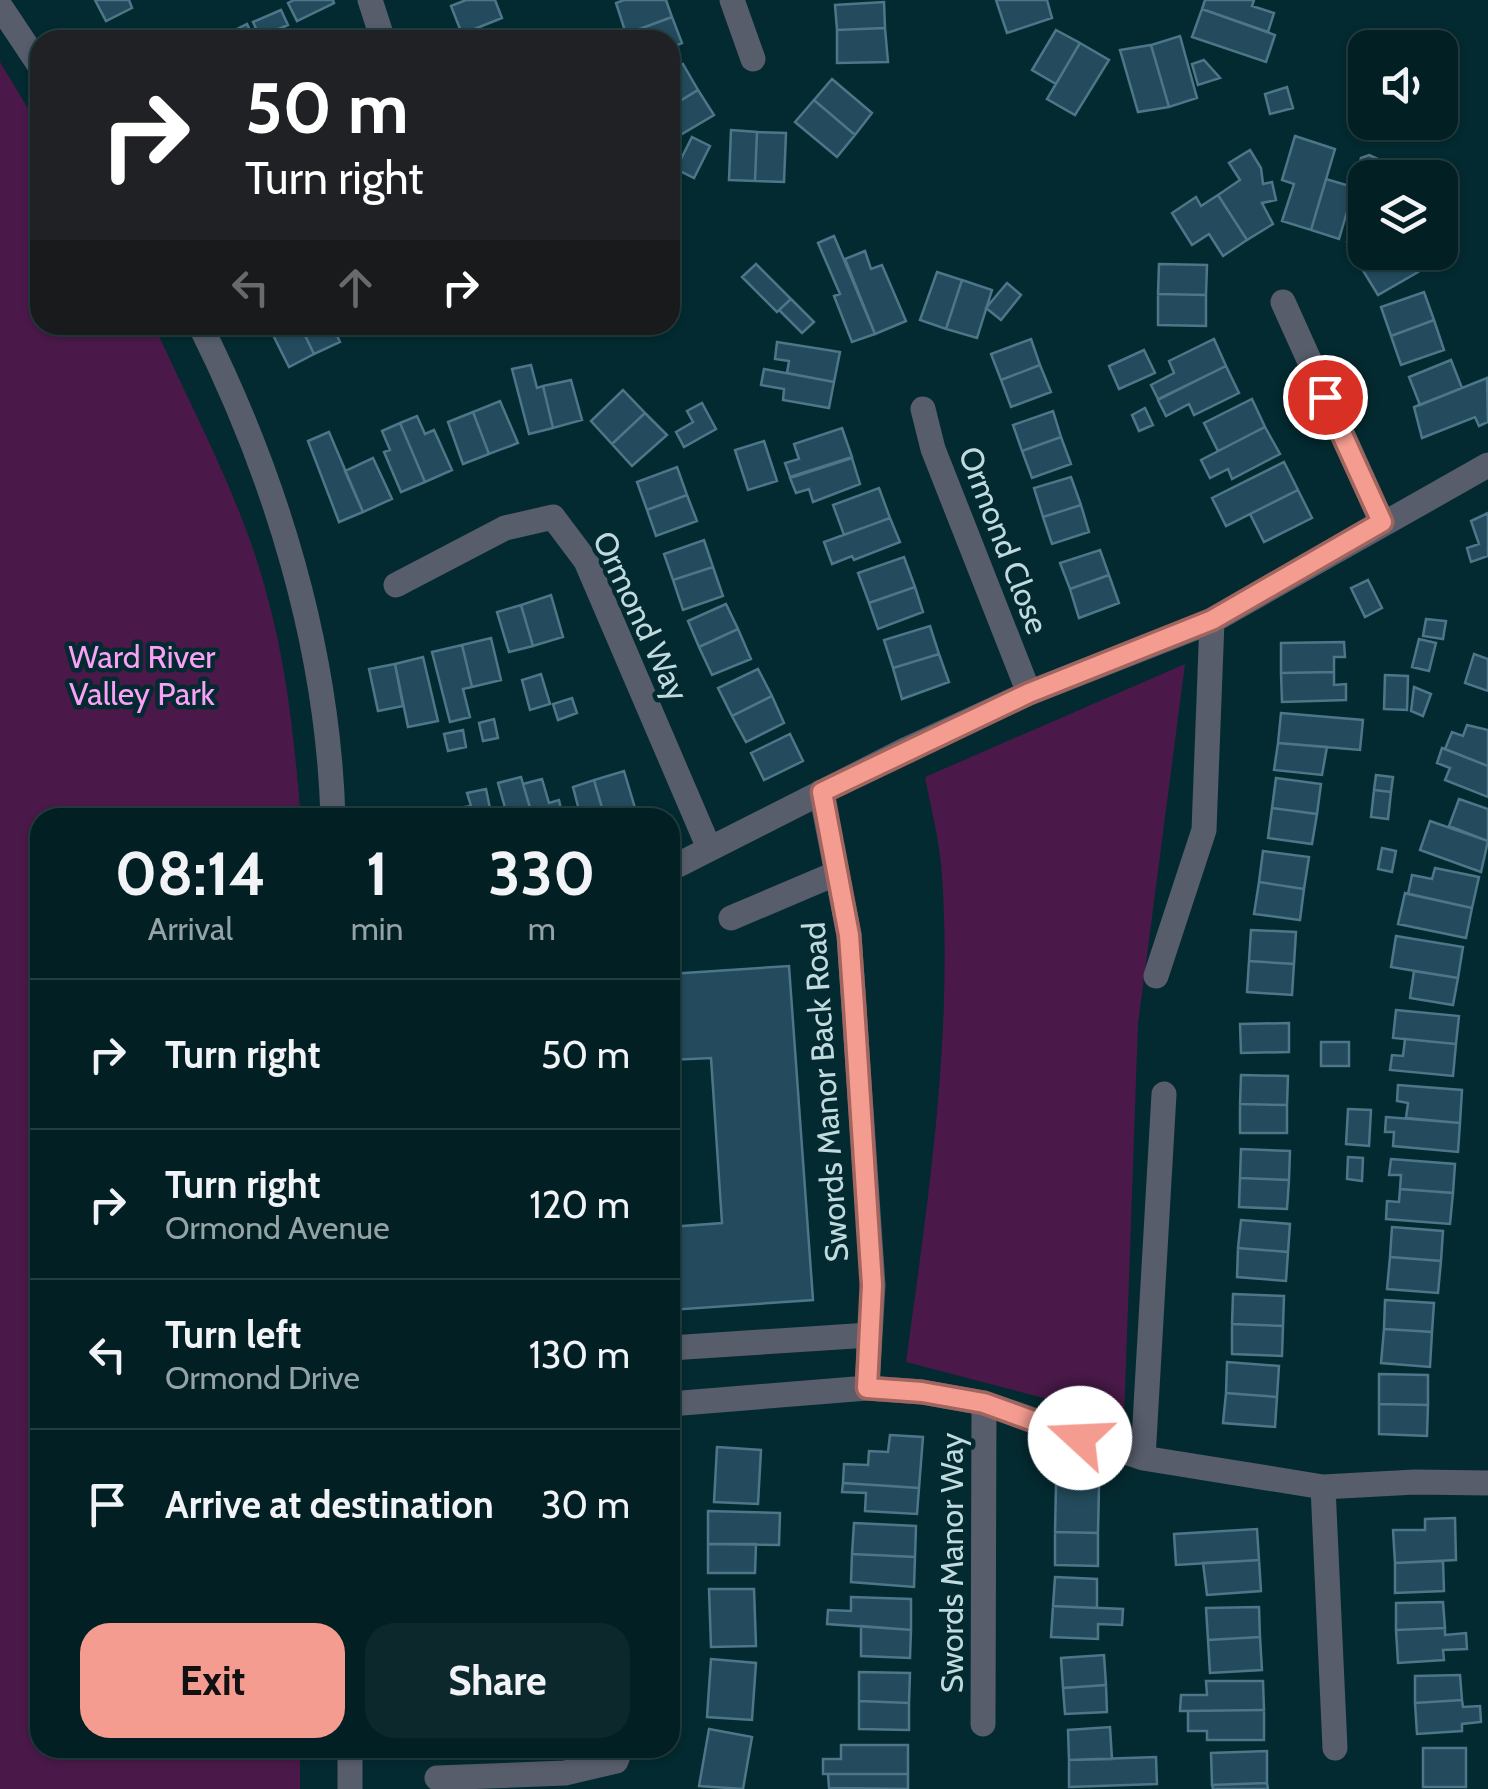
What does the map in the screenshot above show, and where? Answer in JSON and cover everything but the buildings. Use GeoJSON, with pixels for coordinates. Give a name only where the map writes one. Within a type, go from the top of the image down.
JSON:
{"type":"FeatureCollection","features":[{"type":"Feature","properties":{"kind":"street"},"geometry":{"type":"LineString","coordinates":[[370,0],[380,30]]}},
{"type":"Feature","properties":{"kind":"street"},"geometry":{"type":"LineString","coordinates":[[732,0],[753,59]]}},
{"type":"Feature","properties":{"kind":"street"},"geometry":{"type":"LineString","coordinates":[[0,6],[30,51]]}},
{"type":"Feature","properties":{"kind":"street"},"geometry":{"type":"LineString","coordinates":[[1283,302],[1382,522]]}},
{"type":"Feature","properties":{"kind":"street"},"geometry":{"type":"LineString","coordinates":[[205,335],[248,428],[286,537],[322,702],[333,808]]}},
{"type":"Feature","properties":{"kind":"street","name":"Ormond Close"},"geometry":{"type":"LineString","coordinates":[[923,409],[933,449],[1029,693]]}},
{"type":"Feature","properties":{"kind":"street"},"geometry":{"type":"LineString","coordinates":[[680,863],[1029,693],[1212,620],[1488,465]]}},
{"type":"Feature","properties":{"kind":"street","name":"Ormond Way"},"geometry":{"type":"LineString","coordinates":[[396,584],[505,528],[553,517],[586,560],[709,848]]}},
{"type":"Feature","properties":{"kind":"street"},"geometry":{"type":"LineString","coordinates":[[1156,976],[1204,830],[1212,620]]}},
{"type":"Feature","properties":{"kind":"street","name":"Swords Manor Back Road"},"geometry":{"type":"LineString","coordinates":[[822,792],[849,935],[872,1285],[867,1388]]}},
{"type":"Feature","properties":{"kind":"street"},"geometry":{"type":"LineString","coordinates":[[731,918],[837,873]]}},
{"type":"Feature","properties":{"kind":"street"},"geometry":{"type":"LineString","coordinates":[[1142,1458],[1164,1094]]}},
{"type":"Feature","properties":{"kind":"street"},"geometry":{"type":"LineString","coordinates":[[680,1347],[870,1335]]}},
{"type":"Feature","properties":{"kind":"street"},"geometry":{"type":"LineString","coordinates":[[680,1403],[867,1388],[922,1392],[984,1403],[1142,1458],[1323,1487],[1488,1483]]}},
{"type":"Feature","properties":{"kind":"street","name":"Swords Manor Way"},"geometry":{"type":"LineString","coordinates":[[983,1724],[984,1403]]}},
{"type":"Feature","properties":{"kind":"street"},"geometry":{"type":"LineString","coordinates":[[1323,1487],[1335,1748]]}},
{"type":"Feature","properties":{"kind":"street"},"geometry":{"type":"LineString","coordinates":[[350,1758],[350,1789]]}},
{"type":"Feature","properties":{"kind":"street"},"geometry":{"type":"LineString","coordinates":[[437,1778],[565,1772],[617,1758]]}},
{"type":"Feature","properties":{"kind":"green space","name":"Ward River Valley Park"},"geometry":{"type":"Polygon","coordinates":[[[0,62],[30,112],[30,335],[159,335],[232,494],[258,564],[285,681],[300,808],[30,808],[30,1758],[300,1758],[300,1789],[0,1789],[0,62]]]}},
{"type":"Feature","properties":{"kind":"green space"},"geometry":{"type":"Polygon","coordinates":[[[1185,664],[1138,1024],[1124,1419],[906,1362],[936,1119],[944,997],[941,863],[925,777],[1185,664]]]}},
{"type":"Feature","properties":{"kind":"route"},"geometry":{"type":"LineString","coordinates":[[1080,1438],[984,1403],[922,1392],[867,1388],[872,1285],[849,935],[822,792],[1029,693],[1212,620],[1382,522],[1325,397]]}}]}
